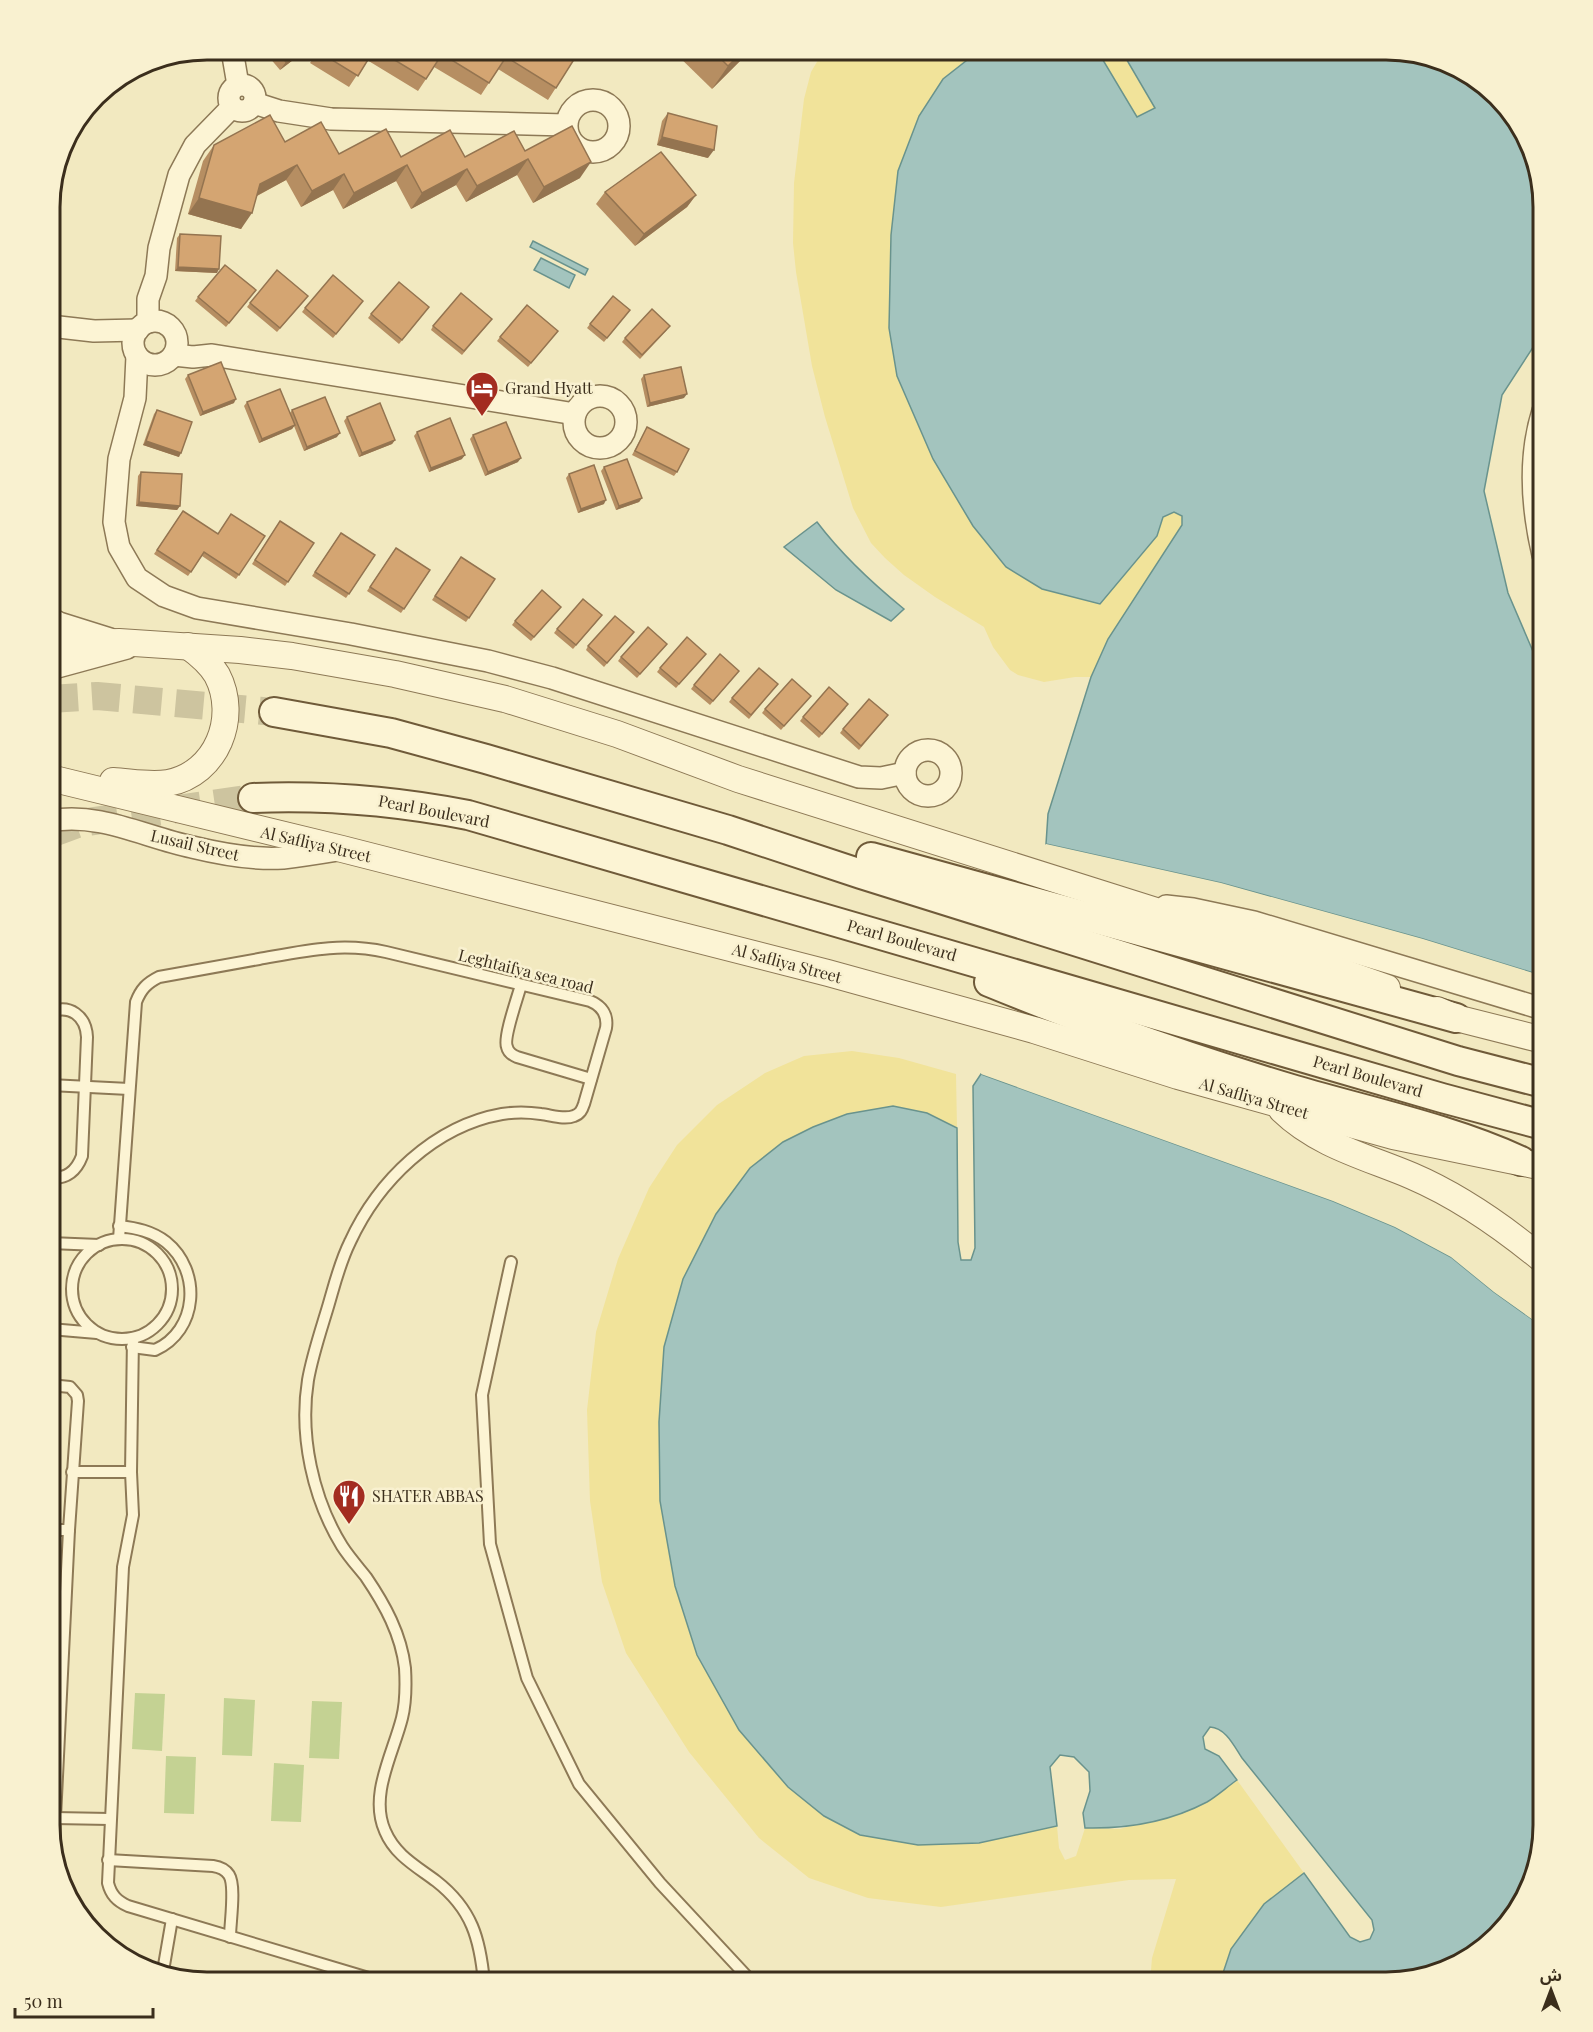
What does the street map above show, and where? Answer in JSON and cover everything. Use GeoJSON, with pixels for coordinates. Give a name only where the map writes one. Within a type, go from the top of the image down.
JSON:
{"type":"FeatureCollection","features":[{"type":"Feature","properties":{"kind":"main road"},"geometry":{"type":"LineString","coordinates":[[274,712],[402,736],[486,759],[728,830],[861,874],[1446,1057],[1533,1080]]}},
{"type":"Feature","properties":{"kind":"main road","name":"Pearl Boulevard"},"geometry":{"type":"LineString","coordinates":[[254,798],[307,796],[372,800],[468,815],[1442,1098],[1533,1122]]}},
{"type":"Feature","properties":{"kind":"main road"},"geometry":{"type":"LineString","coordinates":[[728,830],[790,835],[1456,1018]]}},
{"type":"Feature","properties":{"kind":"main road"},"geometry":{"type":"LineString","coordinates":[[810,915],[974,975],[1156,1046],[1230,1071],[1455,1135],[1532,1164]]}},
{"type":"Feature","properties":{"kind":"street"},"geometry":{"type":"LineString","coordinates":[[233,60],[238,85]]}},
{"type":"Feature","properties":{"kind":"street"},"geometry":{"type":"LineString","coordinates":[[245,85],[253,90],[254,103],[251,108],[242,111],[232,107],[228,96],[232,88],[245,85]]}},
{"type":"Feature","properties":{"kind":"street"},"geometry":{"type":"LineString","coordinates":[[254,103],[279,111],[331,119],[566,125]]}},
{"type":"Feature","properties":{"kind":"street"},"geometry":{"type":"LineString","coordinates":[[232,107],[195,145],[179,174],[159,248],[156,276],[162,297],[153,342],[119,459],[114,522],[119,547],[137,578],[164,596],[197,608],[351,634],[488,661],[552,678],[859,777],[881,778],[905,773]]}},
{"type":"Feature","properties":{"kind":"street"},"geometry":{"type":"LineString","coordinates":[[60,327],[94,331],[113,341],[195,342],[212,355],[575,414]]}},
{"type":"Feature","properties":{"kind":"street"},"geometry":{"type":"LineString","coordinates":[[1533,475],[1533,502]]}},
{"type":"Feature","properties":{"kind":"street"},"geometry":{"type":"LineString","coordinates":[[60,621],[129,643]]}},
{"type":"Feature","properties":{"kind":"street"},"geometry":{"type":"LineString","coordinates":[[60,666],[129,643]]}},
{"type":"Feature","properties":{"kind":"street"},"geometry":{"type":"LineString","coordinates":[[60,644],[129,643],[250,651],[344,665],[451,685],[505,699],[564,716],[738,779],[1359,977],[1456,1018],[1533,1037]]}},
{"type":"Feature","properties":{"kind":"street"},"geometry":{"type":"LineString","coordinates":[[60,777],[149,784],[169,783],[187,776],[203,765],[216,749],[224,731],[227,711],[224,692],[216,674],[204,658],[188,646]]}},
{"type":"Feature","properties":{"kind":"street","name":"Al Safliya Street"},"geometry":{"type":"LineString","coordinates":[[60,778],[828,973],[1034,1030],[1275,1104],[1402,1138],[1532,1164]]}},
{"type":"Feature","properties":{"kind":"street","name":"Lusail Street"},"geometry":{"type":"LineString","coordinates":[[60,820],[89,819],[111,823],[193,848],[245,856],[281,858],[342,849]]}},
{"type":"Feature","properties":{"kind":"street"},"geometry":{"type":"LineString","coordinates":[[1132,904],[1193,909],[1254,922],[1533,1006]]}},
{"type":"Feature","properties":{"kind":"street"},"geometry":{"type":"LineString","coordinates":[[1275,1104],[1289,1117],[1320,1138],[1413,1176],[1457,1198],[1506,1230],[1533,1251]]}},
{"type":"Feature","properties":{"kind":"lane","name":"Leghtaifya sea road"},"geometry":{"type":"LineString","coordinates":[[119,1239],[136,1002],[144,986],[159,977],[339,946],[371,949],[590,1001],[600,1006],[606,1017],[582,1109],[574,1116],[519,1113],[484,1119],[451,1132],[400,1170],[372,1204],[349,1243],[337,1275],[308,1382],[307,1440],[321,1504],[343,1547],[383,1604],[402,1653],[405,1670],[404,1702],[381,1794],[380,1815],[384,1828],[398,1852],[436,1881],[461,1906],[477,1935],[483,1972]]}},
{"type":"Feature","properties":{"kind":"lane"},"geometry":{"type":"LineString","coordinates":[[521,985],[506,1038],[509,1052],[517,1057],[591,1079]]}},
{"type":"Feature","properties":{"kind":"lane"},"geometry":{"type":"LineString","coordinates":[[60,1010],[72,1011],[84,1021],[87,1037],[82,1156],[79,1164],[67,1176],[60,1177]]}},
{"type":"Feature","properties":{"kind":"lane"},"geometry":{"type":"LineString","coordinates":[[60,1086],[129,1089]]}},
{"type":"Feature","properties":{"kind":"lane"},"geometry":{"type":"LineString","coordinates":[[60,1330],[97,1333],[155,1350],[176,1335],[185,1320],[190,1308],[191,1284],[184,1264],[168,1244],[144,1230],[119,1226]]}},
{"type":"Feature","properties":{"kind":"lane"},"geometry":{"type":"LineString","coordinates":[[60,1243],[99,1245],[119,1239],[141,1244],[160,1257],[171,1277],[171,1299],[162,1320],[133,1342]]}},
{"type":"Feature","properties":{"kind":"lane"},"geometry":{"type":"LineString","coordinates":[[97,1333],[81,1318],[73,1299],[72,1288],[83,1258],[99,1245]]}},
{"type":"Feature","properties":{"kind":"lane"},"geometry":{"type":"LineString","coordinates":[[511,1262],[482,1395],[490,1544],[527,1678],[579,1784],[660,1883],[742,1972]]}},
{"type":"Feature","properties":{"kind":"lane"},"geometry":{"type":"LineString","coordinates":[[133,1342],[131,1472],[134,1515],[123,1568],[108,1883],[115,1898],[128,1906],[346,1972]]}},
{"type":"Feature","properties":{"kind":"lane"},"geometry":{"type":"LineString","coordinates":[[60,1386],[70,1387],[77,1395],[60,1694]]}},
{"type":"Feature","properties":{"kind":"lane"},"geometry":{"type":"LineString","coordinates":[[72,1472],[131,1472]]}},
{"type":"Feature","properties":{"kind":"lane"},"geometry":{"type":"LineString","coordinates":[[60,1530],[69,1530]]}},
{"type":"Feature","properties":{"kind":"lane"},"geometry":{"type":"LineString","coordinates":[[60,1818],[110,1819]]}},
{"type":"Feature","properties":{"kind":"lane"},"geometry":{"type":"LineString","coordinates":[[108,1860],[213,1866],[224,1869],[229,1874],[232,1885],[230,1936]]}},
{"type":"Feature","properties":{"kind":"lane"},"geometry":{"type":"LineString","coordinates":[[164,1965],[172,1919]]}},
{"type":"Feature","properties":{"kind":"green space"},"geometry":{"type":"Polygon","coordinates":[[[135,1693],[165,1694],[162,1751],[132,1749],[135,1693]]]}},
{"type":"Feature","properties":{"kind":"green space"},"geometry":{"type":"Polygon","coordinates":[[[224,1698],[255,1700],[252,1756],[222,1755],[224,1698]]]}},
{"type":"Feature","properties":{"kind":"green space"},"geometry":{"type":"Polygon","coordinates":[[[312,1701],[342,1702],[339,1759],[309,1758],[312,1701]]]}},
{"type":"Feature","properties":{"kind":"green space"},"geometry":{"type":"Polygon","coordinates":[[[166,1756],[196,1757],[194,1814],[164,1813],[166,1756]]]}},
{"type":"Feature","properties":{"kind":"green space"},"geometry":{"type":"Polygon","coordinates":[[[274,1763],[304,1765],[301,1822],[271,1821],[274,1763]]]}},
{"type":"Feature","properties":{"kind":"sand"},"geometry":{"type":"Polygon","coordinates":[[[818,60],[967,60],[943,79],[891,235],[889,328],[897,376],[933,459],[973,526],[1006,567],[1157,536],[1163,517],[1175,512],[1182,516],[1182,525],[1108,639],[1091,677],[1044,682],[1018,675],[1010,670],[993,647],[984,627],[935,597],[885,558],[871,543],[853,508],[812,366],[793,243],[794,183],[804,99],[811,72],[818,60]]]}},
{"type":"Feature","properties":{"kind":"sand"},"geometry":{"type":"Polygon","coordinates":[[[1103,60],[1127,60],[1155,108],[1137,117],[1103,60]]]}},
{"type":"Feature","properties":{"kind":"sand"},"geometry":{"type":"Polygon","coordinates":[[[852,1051],[899,1058],[956,1074],[957,1128],[927,1113],[847,1114],[783,1142],[716,1214],[683,1279],[664,1347],[659,1422],[660,1501],[675,1586],[697,1655],[739,1730],[788,1787],[824,1816],[979,1843],[1057,1826],[1059,1848],[1065,1860],[1076,1856],[1085,1828],[1120,1829],[1207,1802],[1237,1780],[1304,1873],[1264,1904],[1231,1949],[1223,1972],[1151,1972],[1152,1958],[1176,1879],[1129,1880],[941,1907],[868,1898],[809,1878],[759,1838],[689,1752],[626,1653],[602,1582],[590,1501],[587,1410],[596,1332],[618,1259],[649,1188],[677,1145],[717,1105],[765,1073],[804,1056],[852,1051]]]}},
{"type":"Feature","properties":{"kind":"water"},"geometry":{"type":"Polygon","coordinates":[[[967,60],[1103,60],[1137,117],[1155,108],[1127,60],[1395,60],[1442,71],[1468,85],[1496,110],[1508,125],[1522,151],[1532,188],[1533,347],[1502,395],[1484,491],[1508,593],[1533,651],[1533,973],[1423,939],[1221,883],[1046,844],[1048,814],[1091,677],[1108,639],[1182,525],[1182,516],[1174,512],[1163,517],[1157,536],[1100,604],[1042,589],[1006,567],[973,526],[933,459],[897,376],[889,328],[891,235],[898,171],[919,116],[943,79],[967,60]]]}},
{"type":"Feature","properties":{"kind":"water"},"geometry":{"type":"Polygon","coordinates":[[[533,241],[588,269],[585,275],[530,247],[533,241]]]}},
{"type":"Feature","properties":{"kind":"water"},"geometry":{"type":"Polygon","coordinates":[[[541,258],[575,275],[569,288],[534,270],[541,258]]]}},
{"type":"Feature","properties":{"kind":"water"},"geometry":{"type":"Polygon","coordinates":[[[817,522],[858,568],[904,609],[891,621],[836,590],[784,547],[817,522]]]}},
{"type":"Feature","properties":{"kind":"water"},"geometry":{"type":"Polygon","coordinates":[[[981,1074],[1333,1201],[1395,1227],[1451,1257],[1533,1320],[1532,1844],[1525,1872],[1508,1907],[1483,1935],[1468,1947],[1442,1961],[1405,1971],[1223,1972],[1231,1949],[1264,1904],[1304,1873],[1350,1937],[1360,1942],[1370,1939],[1374,1930],[1372,1920],[1242,1758],[1229,1738],[1216,1728],[1210,1727],[1203,1737],[1205,1749],[1219,1756],[1237,1780],[1211,1800],[1178,1815],[1147,1823],[1085,1828],[1083,1813],[1090,1791],[1089,1772],[1074,1757],[1060,1755],[1050,1767],[1057,1826],[979,1843],[918,1845],[860,1835],[824,1816],[788,1787],[739,1730],[697,1655],[675,1586],[660,1501],[659,1422],[664,1347],[683,1279],[716,1214],[750,1168],[783,1142],[813,1127],[847,1114],[893,1106],[927,1113],[957,1128],[958,1242],[961,1260],[971,1260],[975,1248],[973,1086],[981,1074]]]}},
{"type":"Feature","properties":{"kind":"pier"},"geometry":{"type":"Polygon","coordinates":[[[1046,844],[1221,883],[1423,939],[1533,973],[1533,976],[1422,942],[1220,886],[1045,847],[1046,844]]]}},
{"type":"Feature","properties":{"kind":"pier"},"geometry":{"type":"Polygon","coordinates":[[[982,1071],[1334,1198],[1396,1224],[1453,1255],[1533,1317],[1533,1320],[1451,1257],[1395,1227],[1333,1201],[981,1074],[982,1071]]]}},
{"type":"Feature","properties":{"kind":"building"},"geometry":{"type":"Polygon","coordinates":[[[332,60],[368,60],[358,76],[332,60]]]}},
{"type":"Feature","properties":{"kind":"building"},"geometry":{"type":"Polygon","coordinates":[[[395,60],[438,60],[426,79],[395,60]]]}},
{"type":"Feature","properties":{"kind":"building"},"geometry":{"type":"Polygon","coordinates":[[[452,60],[504,60],[489,83],[452,60]]]}},
{"type":"Feature","properties":{"kind":"building"},"geometry":{"type":"Polygon","coordinates":[[[511,60],[574,60],[556,88],[511,60]]]}},
{"type":"Feature","properties":{"kind":"building"},"geometry":{"type":"Polygon","coordinates":[[[722,60],[734,60],[728,66],[722,60]]]}},
{"type":"Feature","properties":{"kind":"building"},"geometry":{"type":"Polygon","coordinates":[[[668,113],[717,126],[714,150],[662,137],[668,113]]]}},
{"type":"Feature","properties":{"kind":"building"},"geometry":{"type":"Polygon","coordinates":[[[270,115],[285,142],[321,122],[339,154],[386,129],[401,157],[450,130],[465,157],[514,131],[525,151],[572,126],[591,162],[544,187],[528,159],[477,186],[467,169],[422,193],[407,165],[354,193],[344,174],[312,191],[297,165],[260,184],[252,213],[199,198],[214,145],[270,115]]]}},
{"type":"Feature","properties":{"kind":"building"},"geometry":{"type":"Polygon","coordinates":[[[661,152],[696,195],[644,234],[605,192],[661,152]]]}},
{"type":"Feature","properties":{"kind":"building"},"geometry":{"type":"Polygon","coordinates":[[[180,234],[221,236],[219,269],[178,267],[180,234]]]}},
{"type":"Feature","properties":{"kind":"building"},"geometry":{"type":"Polygon","coordinates":[[[225,265],[256,290],[229,323],[198,297],[225,265]]]}},
{"type":"Feature","properties":{"kind":"building"},"geometry":{"type":"Polygon","coordinates":[[[277,270],[308,296],[280,328],[250,303],[277,270]]]}},
{"type":"Feature","properties":{"kind":"building"},"geometry":{"type":"Polygon","coordinates":[[[333,275],[363,301],[336,334],[305,308],[333,275]]]}},
{"type":"Feature","properties":{"kind":"building"},"geometry":{"type":"Polygon","coordinates":[[[399,282],[429,307],[402,340],[371,314],[399,282]]]}},
{"type":"Feature","properties":{"kind":"building"},"geometry":{"type":"Polygon","coordinates":[[[461,293],[492,319],[464,351],[433,326],[461,293]]]}},
{"type":"Feature","properties":{"kind":"building"},"geometry":{"type":"Polygon","coordinates":[[[613,296],[630,310],[607,338],[590,324],[613,296]]]}},
{"type":"Feature","properties":{"kind":"building"},"geometry":{"type":"Polygon","coordinates":[[[527,305],[558,331],[531,363],[500,337],[527,305]]]}},
{"type":"Feature","properties":{"kind":"building"},"geometry":{"type":"Polygon","coordinates":[[[652,309],[670,326],[642,355],[625,338],[652,309]]]}},
{"type":"Feature","properties":{"kind":"building"},"geometry":{"type":"Polygon","coordinates":[[[221,362],[236,399],[203,412],[188,375],[221,362]]]}},
{"type":"Feature","properties":{"kind":"building"},"geometry":{"type":"Polygon","coordinates":[[[681,367],[687,394],[650,403],[644,375],[681,367]]]}},
{"type":"Feature","properties":{"kind":"building"},"geometry":{"type":"Polygon","coordinates":[[[280,389],[295,425],[262,439],[247,402],[280,389]]]}},
{"type":"Feature","properties":{"kind":"building"},"geometry":{"type":"Polygon","coordinates":[[[325,397],[340,433],[307,447],[292,410],[325,397]]]}},
{"type":"Feature","properties":{"kind":"building"},"geometry":{"type":"Polygon","coordinates":[[[380,403],[395,440],[362,453],[347,417],[380,403]]]}},
{"type":"Feature","properties":{"kind":"building"},"geometry":{"type":"Polygon","coordinates":[[[157,410],[192,422],[181,453],[146,441],[157,410]]]}},
{"type":"Feature","properties":{"kind":"building"},"geometry":{"type":"Polygon","coordinates":[[[450,418],[465,455],[431,468],[417,432],[450,418]]]}},
{"type":"Feature","properties":{"kind":"building"},"geometry":{"type":"Polygon","coordinates":[[[506,422],[521,458],[488,472],[473,435],[506,422]]]}},
{"type":"Feature","properties":{"kind":"building"},"geometry":{"type":"Polygon","coordinates":[[[647,427],[689,449],[677,472],[635,451],[647,427]]]}},
{"type":"Feature","properties":{"kind":"building"},"geometry":{"type":"Polygon","coordinates":[[[627,459],[642,498],[619,506],[604,467],[627,459]]]}},
{"type":"Feature","properties":{"kind":"building"},"geometry":{"type":"Polygon","coordinates":[[[594,465],[606,500],[581,509],[569,474],[594,465]]]}},
{"type":"Feature","properties":{"kind":"building"},"geometry":{"type":"Polygon","coordinates":[[[141,472],[182,474],[180,506],[139,502],[141,472]]]}},
{"type":"Feature","properties":{"kind":"building"},"geometry":{"type":"Polygon","coordinates":[[[183,511],[218,534],[231,514],[265,536],[239,575],[204,552],[191,572],[157,550],[183,511]]]}},
{"type":"Feature","properties":{"kind":"building"},"geometry":{"type":"Polygon","coordinates":[[[280,521],[314,543],[288,582],[255,560],[280,521]]]}},
{"type":"Feature","properties":{"kind":"building"},"geometry":{"type":"Polygon","coordinates":[[[341,533],[375,555],[349,594],[315,572],[341,533]]]}},
{"type":"Feature","properties":{"kind":"building"},"geometry":{"type":"Polygon","coordinates":[[[396,548],[430,570],[404,609],[370,587],[396,548]]]}},
{"type":"Feature","properties":{"kind":"building"},"geometry":{"type":"Polygon","coordinates":[[[461,557],[495,579],[469,618],[435,596],[461,557]]]}},
{"type":"Feature","properties":{"kind":"building"},"geometry":{"type":"Polygon","coordinates":[[[542,590],[561,607],[534,637],[515,621],[542,590]]]}},
{"type":"Feature","properties":{"kind":"building"},"geometry":{"type":"Polygon","coordinates":[[[583,599],[602,615],[576,645],[557,629],[583,599]]]}},
{"type":"Feature","properties":{"kind":"building"},"geometry":{"type":"Polygon","coordinates":[[[615,616],[634,632],[607,663],[588,646],[615,616]]]}},
{"type":"Feature","properties":{"kind":"building"},"geometry":{"type":"Polygon","coordinates":[[[648,627],[667,644],[640,674],[621,657],[648,627]]]}},
{"type":"Feature","properties":{"kind":"building"},"geometry":{"type":"Polygon","coordinates":[[[687,637],[706,654],[679,684],[660,668],[687,637]]]}},
{"type":"Feature","properties":{"kind":"building"},"geometry":{"type":"Polygon","coordinates":[[[720,654],[739,671],[713,701],[694,685],[720,654]]]}},
{"type":"Feature","properties":{"kind":"building"},"geometry":{"type":"Polygon","coordinates":[[[759,668],[778,684],[751,715],[732,698],[759,668]]]}},
{"type":"Feature","properties":{"kind":"building"},"geometry":{"type":"Polygon","coordinates":[[[792,679],[811,696],[784,726],[765,709],[792,679]]]}},
{"type":"Feature","properties":{"kind":"building"},"geometry":{"type":"Polygon","coordinates":[[[829,687],[848,704],[822,734],[803,717],[829,687]]]}},
{"type":"Feature","properties":{"kind":"building"},"geometry":{"type":"Polygon","coordinates":[[[869,699],[888,715],[861,746],[843,729],[869,699]]]}},
{"type":"Feature","properties":{"kind":"tunnel"},"geometry":{"type":"LineString","coordinates":[[60,698],[97,696],[274,712]]}},
{"type":"Feature","properties":{"kind":"tunnel"},"geometry":{"type":"LineString","coordinates":[[60,830],[80,823],[253,798]]}},
{"type":"Feature","properties":{"kind":"place","name":"Grand Hyatt"},"geometry":{"type":"Point","coordinates":[482,417]}},
{"type":"Feature","properties":{"kind":"place","name":"SHATER ABBAS"},"geometry":{"type":"Point","coordinates":[349,1525]}}]}
